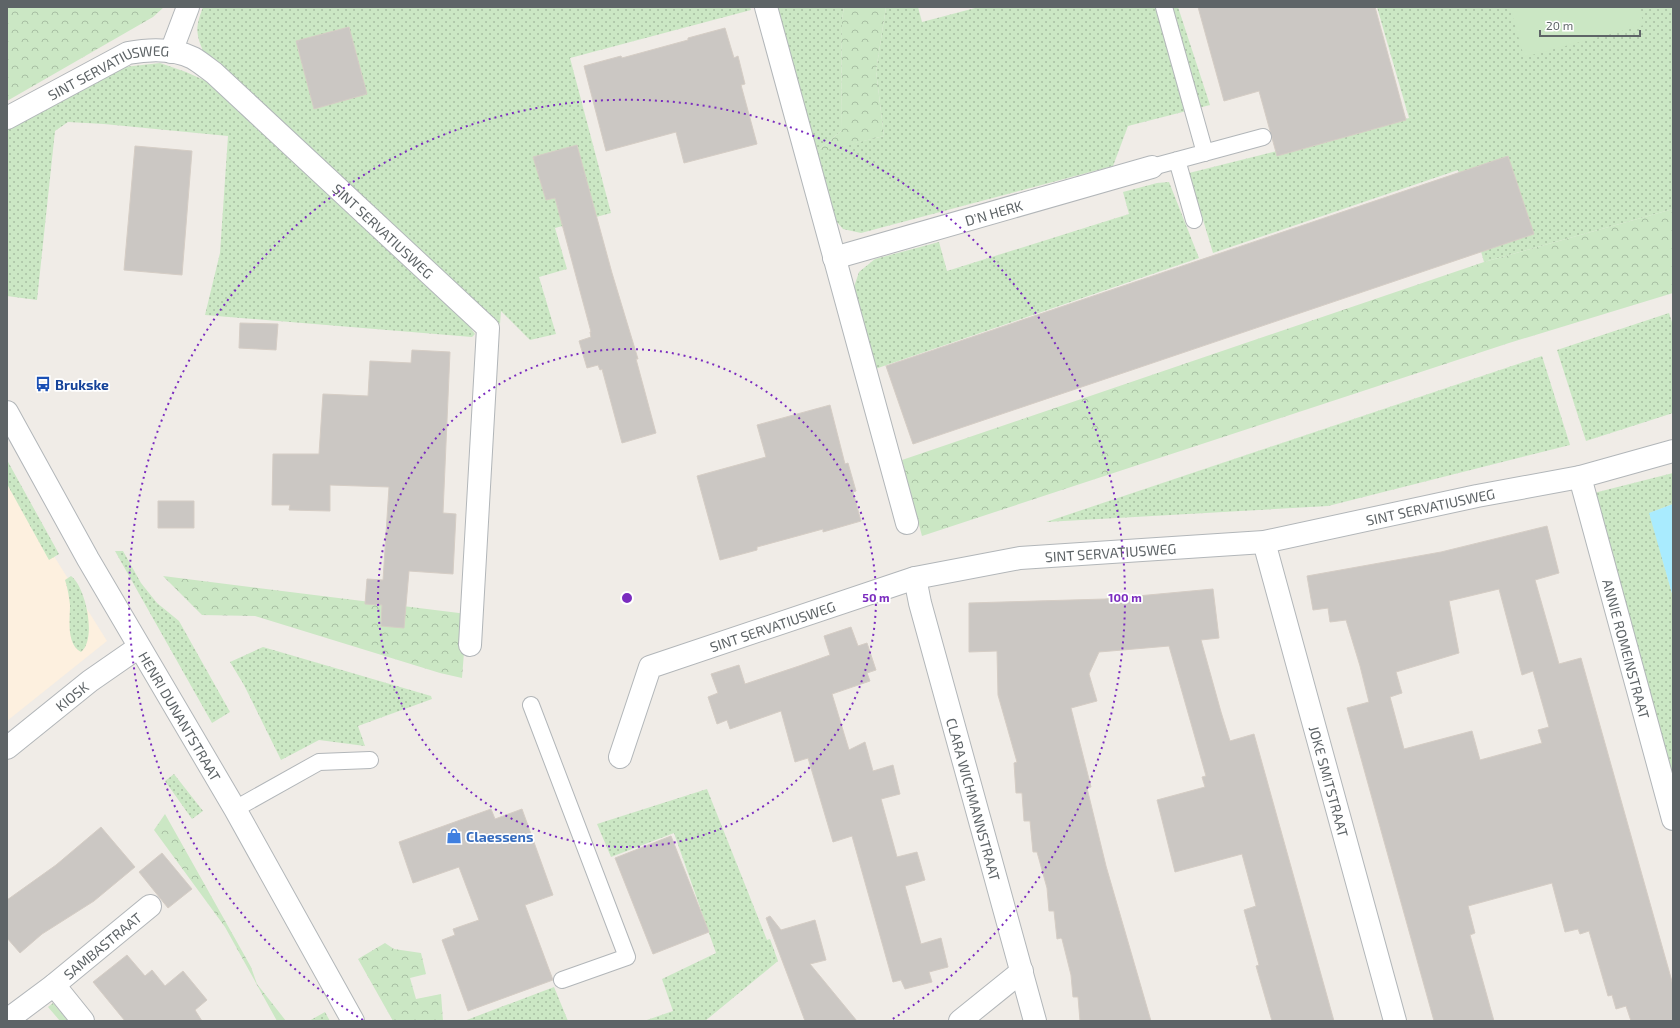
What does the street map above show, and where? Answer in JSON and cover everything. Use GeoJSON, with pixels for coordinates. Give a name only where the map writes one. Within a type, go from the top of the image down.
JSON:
{"type":"FeatureCollection","features":[{"type":"Feature","properties":{"kind":"street"},"geometry":{"type":"LineString","coordinates":[[170,52],[188,7]]}},
{"type":"Feature","properties":{"kind":"street"},"geometry":{"type":"LineString","coordinates":[[766,7],[907,523]]}},
{"type":"Feature","properties":{"kind":"street","name":"SINT SERVATIUSWEG"},"geometry":{"type":"LineString","coordinates":[[7,118],[128,53],[148,50],[170,52],[193,58],[214,72],[488,328],[470,645]]}},
{"type":"Feature","properties":{"kind":"street","name":"D'N HERK"},"geometry":{"type":"LineString","coordinates":[[834,258],[1152,167]]}},
{"type":"Feature","properties":{"kind":"street","name":"HENRI DUNANTSTRAAT"},"geometry":{"type":"LineString","coordinates":[[7,412],[139,647],[235,809],[353,1021]]}},
{"type":"Feature","properties":{"kind":"street","name":"SINT SERVATIUSWEG"},"geometry":{"type":"LineString","coordinates":[[620,758],[650,667],[915,578],[1020,558],[1264,542],[1477,496],[1580,477],[1673,451]]}},
{"type":"Feature","properties":{"kind":"street","name":"ANNIE ROMEINSTRAAT"},"geometry":{"type":"LineString","coordinates":[[1580,477],[1673,819]]}},
{"type":"Feature","properties":{"kind":"street","name":"JOKE SMITSTRAAT"},"geometry":{"type":"LineString","coordinates":[[1264,542],[1395,1021]]}},
{"type":"Feature","properties":{"kind":"street","name":"CLARA WICHMANNSTRAAT"},"geometry":{"type":"LineString","coordinates":[[915,578],[922,611],[1035,1021]]}},
{"type":"Feature","properties":{"kind":"street","name":"KIOSK"},"geometry":{"type":"LineString","coordinates":[[7,748],[90,681],[139,647]]}},
{"type":"Feature","properties":{"kind":"street","name":"SAMBASTRAAT"},"geometry":{"type":"LineString","coordinates":[[7,1020],[54,985],[150,906]]}},
{"type":"Feature","properties":{"kind":"street"},"geometry":{"type":"LineString","coordinates":[[960,1021],[1022,971]]}},
{"type":"Feature","properties":{"kind":"street","name":"SAMBASTRAAT"},"geometry":{"type":"LineString","coordinates":[[54,985],[83,1021]]}},
{"type":"Feature","properties":{"kind":"lane"},"geometry":{"type":"LineString","coordinates":[[1164,7],[1204,153]]}},
{"type":"Feature","properties":{"kind":"lane"},"geometry":{"type":"LineString","coordinates":[[1152,167],[1263,137]]}},
{"type":"Feature","properties":{"kind":"lane"},"geometry":{"type":"LineString","coordinates":[[1177,160],[1194,220]]}},
{"type":"Feature","properties":{"kind":"lane"},"geometry":{"type":"LineString","coordinates":[[531,705],[627,957],[562,980]]}},
{"type":"Feature","properties":{"kind":"lane"},"geometry":{"type":"LineString","coordinates":[[235,809],[319,762],[370,760]]}},
{"type":"Feature","properties":{"kind":"shaded area"},"geometry":{"type":"Polygon","coordinates":[[[7,481],[107,641],[7,721],[7,481]]]}},
{"type":"Feature","properties":{"kind":"green space"},"geometry":{"type":"Polygon","coordinates":[[[7,7],[164,7],[153,17],[7,101],[7,7]]]}},
{"type":"Feature","properties":{"kind":"green space"},"geometry":{"type":"Polygon","coordinates":[[[203,7],[750,7],[751,10],[570,58],[611,213],[555,228],[567,269],[539,277],[556,334],[530,340],[501,311],[500,324],[203,51],[197,29],[203,7]]]}},
{"type":"Feature","properties":{"kind":"green space"},"geometry":{"type":"Polygon","coordinates":[[[778,7],[844,7],[842,20],[841,131],[816,152],[884,136],[876,71],[886,7],[918,7],[922,22],[979,7],[1178,7],[1210,105],[1128,126],[1113,166],[861,233],[843,229],[830,214],[778,7]]]}},
{"type":"Feature","properties":{"kind":"green space"},"geometry":{"type":"Polygon","coordinates":[[[844,7],[886,7],[876,71],[884,136],[815,153],[841,131],[842,20],[844,7]]]}},
{"type":"Feature","properties":{"kind":"green space"},"geometry":{"type":"Polygon","coordinates":[[[1377,7],[1673,7],[1673,209],[1484,262],[1458,170],[1213,253],[1189,173],[1409,118],[1377,7]]]}},
{"type":"Feature","properties":{"kind":"green space"},"geometry":{"type":"Polygon","coordinates":[[[1510,7],[1639,7],[1644,25],[1524,57],[1510,7]]]}},
{"type":"Feature","properties":{"kind":"green space"},"geometry":{"type":"Polygon","coordinates":[[[160,63],[186,72],[217,86],[457,309],[475,334],[472,337],[205,315],[220,253],[228,136],[104,124],[68,122],[55,131],[37,300],[7,296],[7,129],[108,72],[124,67],[160,63]]]}},
{"type":"Feature","properties":{"kind":"green space"},"geometry":{"type":"Polygon","coordinates":[[[1169,182],[1199,258],[875,369],[853,290],[859,272],[875,259],[939,242],[947,271],[1129,214],[1123,192],[1157,183],[1169,182]]]}},
{"type":"Feature","properties":{"kind":"green space"},"geometry":{"type":"Polygon","coordinates":[[[1673,209],[1673,293],[1509,343],[922,536],[902,460],[1484,262],[1673,209]]]}},
{"type":"Feature","properties":{"kind":"green space"},"geometry":{"type":"Polygon","coordinates":[[[1669,313],[1673,325],[1673,413],[1586,441],[1557,350],[1669,313]]]}},
{"type":"Feature","properties":{"kind":"green space"},"geometry":{"type":"Polygon","coordinates":[[[1542,356],[1570,445],[1328,506],[1046,522],[1542,356]]]}},
{"type":"Feature","properties":{"kind":"green space"},"geometry":{"type":"Polygon","coordinates":[[[7,460],[59,554],[49,560],[7,484],[7,460]]]}},
{"type":"Feature","properties":{"kind":"green space"},"geometry":{"type":"Polygon","coordinates":[[[1673,473],[1673,504],[1650,513],[1673,597],[1673,776],[1594,493],[1673,473]]]}},
{"type":"Feature","properties":{"kind":"green space"},"geometry":{"type":"Polygon","coordinates":[[[115,551],[123,551],[141,583],[157,603],[179,621],[230,712],[212,723],[115,551]]]}},
{"type":"Feature","properties":{"kind":"green space"},"geometry":{"type":"Polygon","coordinates":[[[71,576],[81,591],[88,614],[88,637],[86,646],[81,652],[73,643],[70,631],[70,605],[65,580],[71,576]]]}},
{"type":"Feature","properties":{"kind":"green space"},"geometry":{"type":"Polygon","coordinates":[[[163,576],[467,614],[462,678],[440,673],[255,616],[202,615],[163,576]]]}},
{"type":"Feature","properties":{"kind":"green space"},"geometry":{"type":"Polygon","coordinates":[[[263,647],[431,696],[432,699],[358,726],[365,746],[319,740],[281,760],[244,685],[230,662],[263,647]]]}},
{"type":"Feature","properties":{"kind":"green space"},"geometry":{"type":"Polygon","coordinates":[[[174,774],[203,811],[192,819],[165,781],[174,774]]]}},
{"type":"Feature","properties":{"kind":"green space"},"geometry":{"type":"Polygon","coordinates":[[[707,789],[767,940],[770,939],[778,961],[705,1021],[644,1021],[673,1011],[662,979],[716,953],[674,833],[611,857],[597,824],[707,789]]]}},
{"type":"Feature","properties":{"kind":"green space"},"geometry":{"type":"Polygon","coordinates":[[[165,814],[251,967],[257,984],[286,1021],[277,1021],[225,927],[154,830],[165,814]]]}},
{"type":"Feature","properties":{"kind":"green space"},"geometry":{"type":"Polygon","coordinates":[[[385,943],[394,949],[421,953],[426,974],[410,978],[416,999],[441,994],[443,1021],[393,1021],[358,959],[385,943]]]}},
{"type":"Feature","properties":{"kind":"green space"},"geometry":{"type":"Polygon","coordinates":[[[554,987],[568,1021],[464,1021],[554,987]]]}},
{"type":"Feature","properties":{"kind":"green space"},"geometry":{"type":"Polygon","coordinates":[[[53,1003],[68,1021],[60,1021],[48,1007],[53,1003]]]}},
{"type":"Feature","properties":{"kind":"green space"},"geometry":{"type":"Polygon","coordinates":[[[325,1012],[330,1021],[309,1021],[325,1012]]]}},
{"type":"Feature","properties":{"kind":"water"},"geometry":{"type":"Polygon","coordinates":[[[1673,504],[1673,597],[1649,513],[1673,504]]]}},
{"type":"Feature","properties":{"kind":"building"},"geometry":{"type":"Polygon","coordinates":[[[1198,7],[1375,7],[1406,120],[1277,156],[1259,91],[1224,101],[1198,7]]]}},
{"type":"Feature","properties":{"kind":"building"},"geometry":{"type":"Polygon","coordinates":[[[349,27],[367,94],[314,109],[296,41],[349,27]]]}},
{"type":"Feature","properties":{"kind":"building"},"geometry":{"type":"Polygon","coordinates":[[[725,28],[734,58],[738,56],[745,84],[741,85],[757,144],[684,163],[676,132],[606,151],[584,66],[621,56],[622,58],[725,28]]]}},
{"type":"Feature","properties":{"kind":"building"},"geometry":{"type":"Polygon","coordinates":[[[577,145],[612,273],[638,359],[636,359],[656,433],[622,443],[602,369],[600,370],[598,365],[587,368],[579,341],[591,337],[591,332],[555,198],[546,200],[533,157],[577,145]]]}},
{"type":"Feature","properties":{"kind":"building"},"geometry":{"type":"Polygon","coordinates":[[[135,146],[192,151],[182,275],[124,270],[135,146]]]}},
{"type":"Feature","properties":{"kind":"building"},"geometry":{"type":"Polygon","coordinates":[[[1508,156],[1534,234],[913,444],[886,366],[1508,156]]]}},
{"type":"Feature","properties":{"kind":"building"},"geometry":{"type":"Polygon","coordinates":[[[240,323],[278,324],[276,350],[239,348],[240,323]]]}},
{"type":"Feature","properties":{"kind":"building"},"geometry":{"type":"Polygon","coordinates":[[[412,350],[450,352],[443,513],[456,514],[453,574],[409,571],[404,628],[381,626],[382,605],[365,604],[367,579],[383,580],[389,487],[330,485],[330,511],[289,510],[290,505],[272,505],[273,454],[319,454],[323,394],[368,396],[370,361],[411,363],[412,350]]]}},
{"type":"Feature","properties":{"kind":"building"},"geometry":{"type":"Polygon","coordinates":[[[830,405],[845,464],[848,463],[856,491],[853,492],[861,521],[823,532],[823,529],[757,547],[757,550],[720,560],[697,476],[766,457],[757,425],[830,405]]]}},
{"type":"Feature","properties":{"kind":"building"},"geometry":{"type":"Polygon","coordinates":[[[158,501],[194,501],[194,528],[158,528],[158,501]]]}},
{"type":"Feature","properties":{"kind":"building"},"geometry":{"type":"Polygon","coordinates":[[[1547,526],[1559,573],[1535,580],[1559,664],[1581,658],[1673,985],[1673,1021],[1631,1021],[1626,1006],[1616,1009],[1612,995],[1608,996],[1589,931],[1580,934],[1578,929],[1565,932],[1552,883],[1468,906],[1475,933],[1470,935],[1494,1021],[1434,1021],[1347,708],[1369,702],[1360,666],[1346,620],[1330,622],[1328,608],[1313,610],[1307,576],[1441,552],[1547,526]],[[1499,589],[1449,601],[1459,653],[1396,672],[1402,693],[1390,697],[1404,749],[1472,731],[1480,760],[1542,743],[1538,730],[1549,727],[1533,671],[1522,675],[1499,589]]]}},
{"type":"Feature","properties":{"kind":"building"},"geometry":{"type":"Polygon","coordinates":[[[1213,589],[1219,638],[1201,640],[1221,712],[1230,741],[1254,734],[1334,1021],[1272,1021],[1256,966],[1259,965],[1244,910],[1256,906],[1242,854],[1175,872],[1157,800],[1205,787],[1202,777],[1206,776],[1169,646],[1099,652],[1089,674],[1097,701],[1071,708],[1091,787],[1087,788],[1106,866],[1151,1021],[1080,1021],[1078,997],[1073,997],[1071,975],[1062,939],[1057,939],[1054,911],[1049,911],[1047,888],[1037,852],[1033,852],[1030,821],[1024,821],[1022,793],[1016,793],[1014,763],[1017,762],[998,695],[997,651],[969,652],[969,603],[1105,599],[1213,589]]]}},
{"type":"Feature","properties":{"kind":"building"},"geometry":{"type":"Polygon","coordinates":[[[851,627],[858,646],[867,643],[876,670],[867,673],[870,681],[832,694],[849,750],[865,742],[873,771],[893,765],[900,794],[881,799],[897,857],[917,852],[925,880],[905,886],[921,944],[941,938],[948,967],[929,972],[932,982],[905,989],[901,980],[893,982],[852,836],[833,842],[808,758],[795,762],[781,711],[730,729],[727,720],[717,724],[708,697],[718,693],[711,674],[739,665],[745,684],[799,666],[830,655],[824,636],[851,627]]]}},
{"type":"Feature","properties":{"kind":"building"},"geometry":{"type":"Polygon","coordinates":[[[491,809],[495,819],[522,809],[553,895],[525,905],[553,980],[468,1011],[442,940],[455,935],[453,929],[479,920],[459,867],[413,883],[399,842],[491,809]]]}},
{"type":"Feature","properties":{"kind":"building"},"geometry":{"type":"Polygon","coordinates":[[[101,827],[135,867],[94,901],[42,934],[20,953],[7,938],[7,900],[56,865],[101,827]]]}},
{"type":"Feature","properties":{"kind":"building"},"geometry":{"type":"Polygon","coordinates":[[[671,836],[709,932],[653,954],[615,858],[671,836]]]}},
{"type":"Feature","properties":{"kind":"building"},"geometry":{"type":"Polygon","coordinates":[[[162,853],[192,889],[168,908],[139,872],[162,853]]]}},
{"type":"Feature","properties":{"kind":"building"},"geometry":{"type":"Polygon","coordinates":[[[770,916],[781,930],[815,920],[826,960],[810,964],[857,1021],[805,1021],[766,918],[770,916]]]}},
{"type":"Feature","properties":{"kind":"building"},"geometry":{"type":"Polygon","coordinates":[[[127,955],[145,976],[152,970],[165,986],[183,971],[207,1000],[195,1010],[202,1021],[125,1021],[93,982],[127,955]]]}},
{"type":"Feature","properties":{"kind":"place","name":"Brukske"},"geometry":{"type":"Point","coordinates":[43,384]}},
{"type":"Feature","properties":{"kind":"place","name":"Claessens"},"geometry":{"type":"Point","coordinates":[454,836]}}]}
